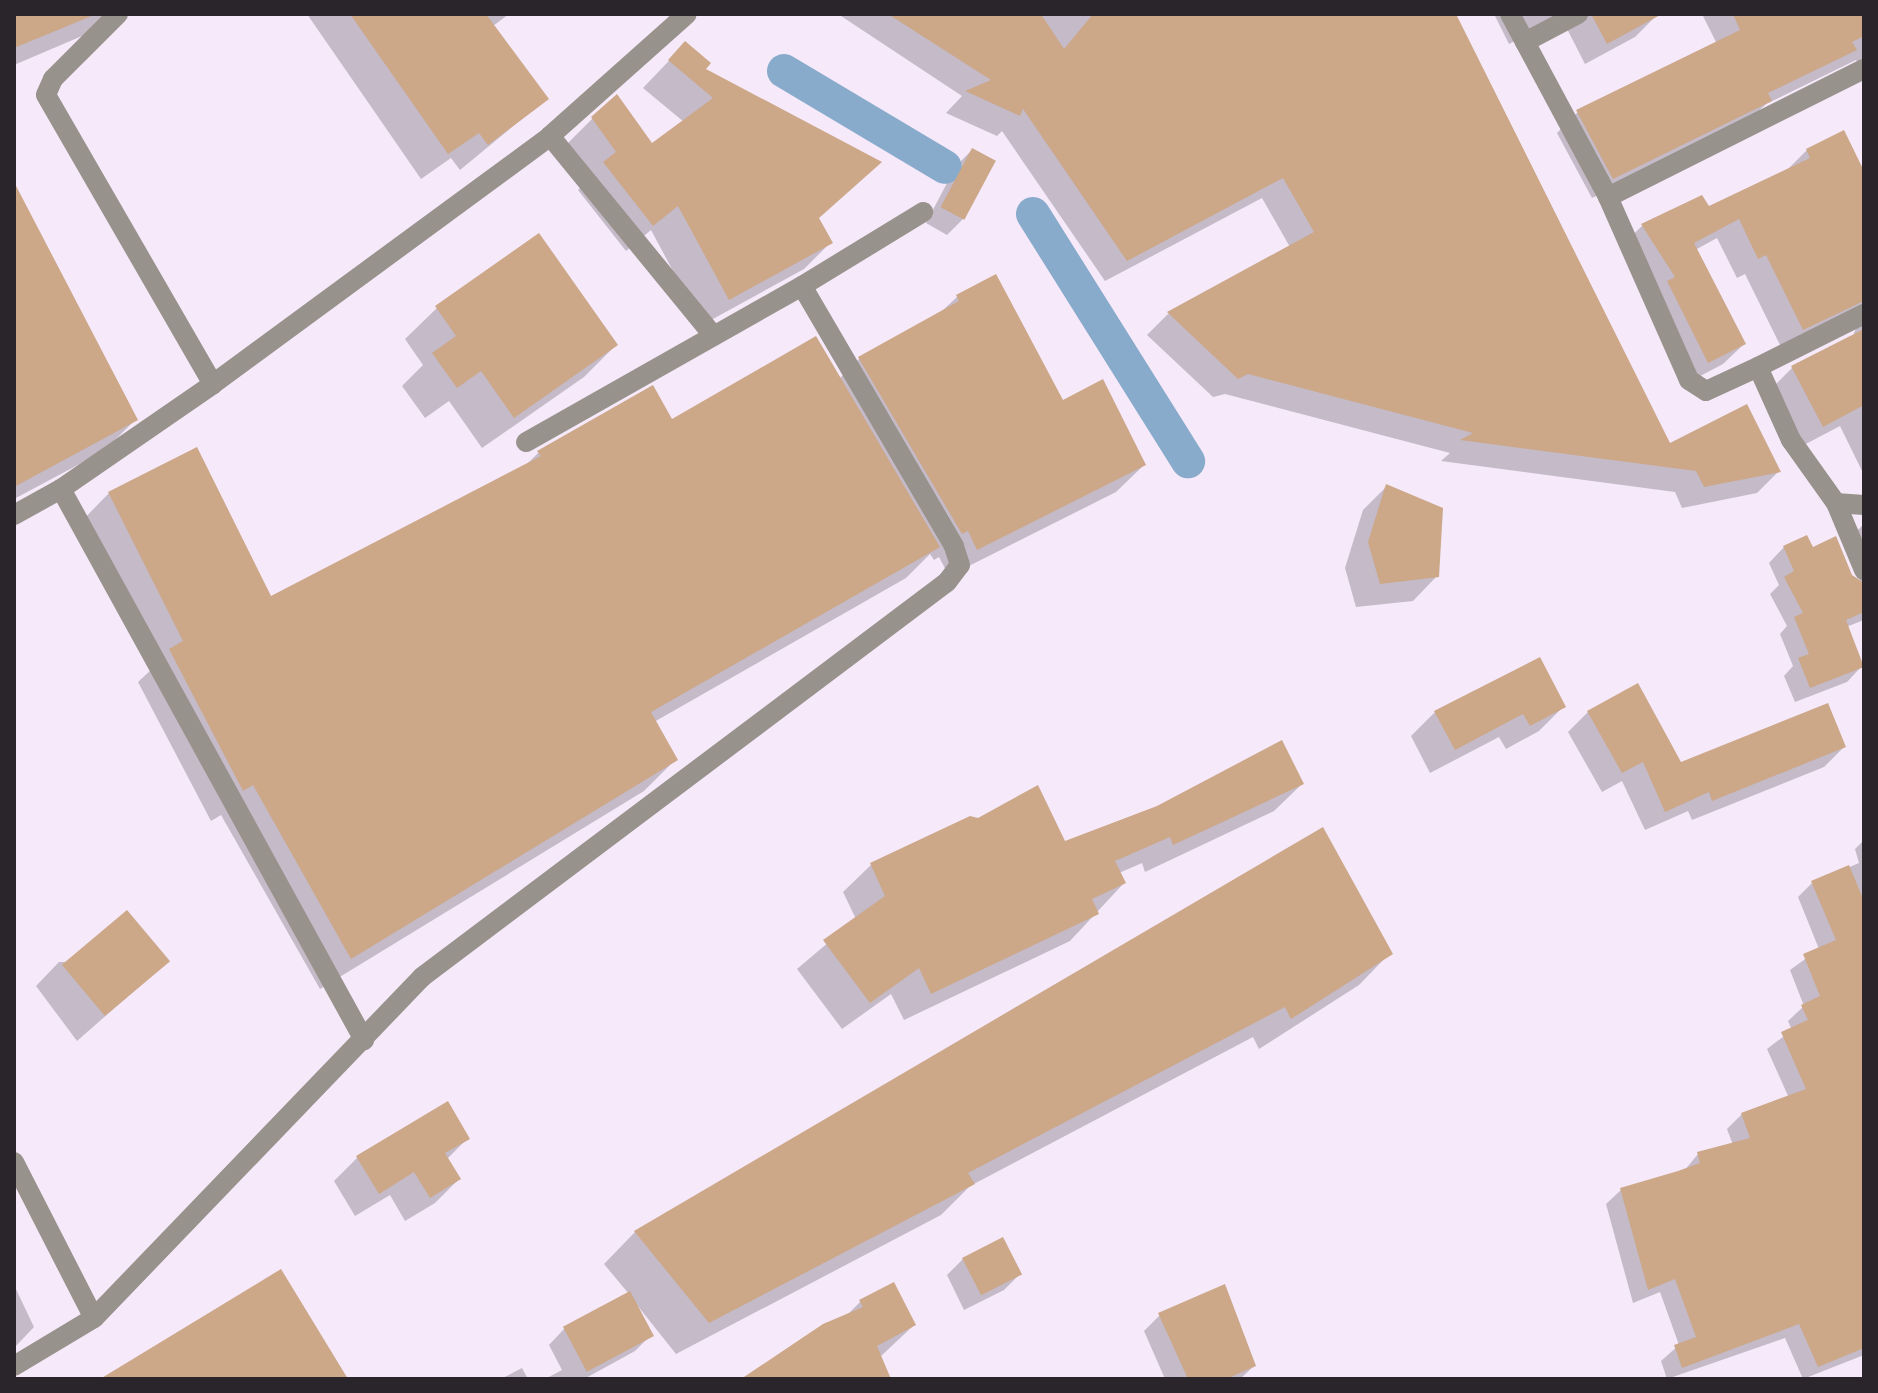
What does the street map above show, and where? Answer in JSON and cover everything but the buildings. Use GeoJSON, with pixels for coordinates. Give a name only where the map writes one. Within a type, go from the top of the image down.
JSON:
{"type":"FeatureCollection","features":[{"type":"Feature","properties":{"kind":"street"},"geometry":{"type":"LineString","coordinates":[[118,14],[53,79],[46,95],[213,384]]}},
{"type":"Feature","properties":{"kind":"street"},"geometry":{"type":"LineString","coordinates":[[14,515],[61,489],[213,384],[550,136],[687,14]]}},
{"type":"Feature","properties":{"kind":"street"},"geometry":{"type":"LineString","coordinates":[[1510,14],[1608,197],[1689,380],[1706,391],[1864,314]]}},
{"type":"Feature","properties":{"kind":"street"},"geometry":{"type":"LineString","coordinates":[[1525,42],[1578,14]]}},
{"type":"Feature","properties":{"kind":"street"},"geometry":{"type":"LineString","coordinates":[[1608,197],[1864,69]]}},
{"type":"Feature","properties":{"kind":"street"},"geometry":{"type":"LineString","coordinates":[[550,136],[713,335]]}},
{"type":"Feature","properties":{"kind":"street"},"geometry":{"type":"LineString","coordinates":[[526,442],[802,286],[923,212]]}},
{"type":"Feature","properties":{"kind":"street"},"geometry":{"type":"LineString","coordinates":[[14,1366],[94,1318],[422,977],[947,582],[960,565],[954,546],[802,286]]}},
{"type":"Feature","properties":{"kind":"street"},"geometry":{"type":"LineString","coordinates":[[1758,367],[1791,440],[1839,512],[1864,570]]}},
{"type":"Feature","properties":{"kind":"street"},"geometry":{"type":"LineString","coordinates":[[61,489],[364,1040]]}},
{"type":"Feature","properties":{"kind":"street"},"geometry":{"type":"LineString","coordinates":[[1839,512],[1864,505]]}},
{"type":"Feature","properties":{"kind":"street"},"geometry":{"type":"LineString","coordinates":[[14,1162],[94,1318]]}},
{"type":"Feature","properties":{"kind":"waterway"},"geometry":{"type":"LineString","coordinates":[[784,71],[945,167]]}},
{"type":"Feature","properties":{"kind":"waterway"},"geometry":{"type":"LineString","coordinates":[[1033,214],[1188,461]]}}]}
